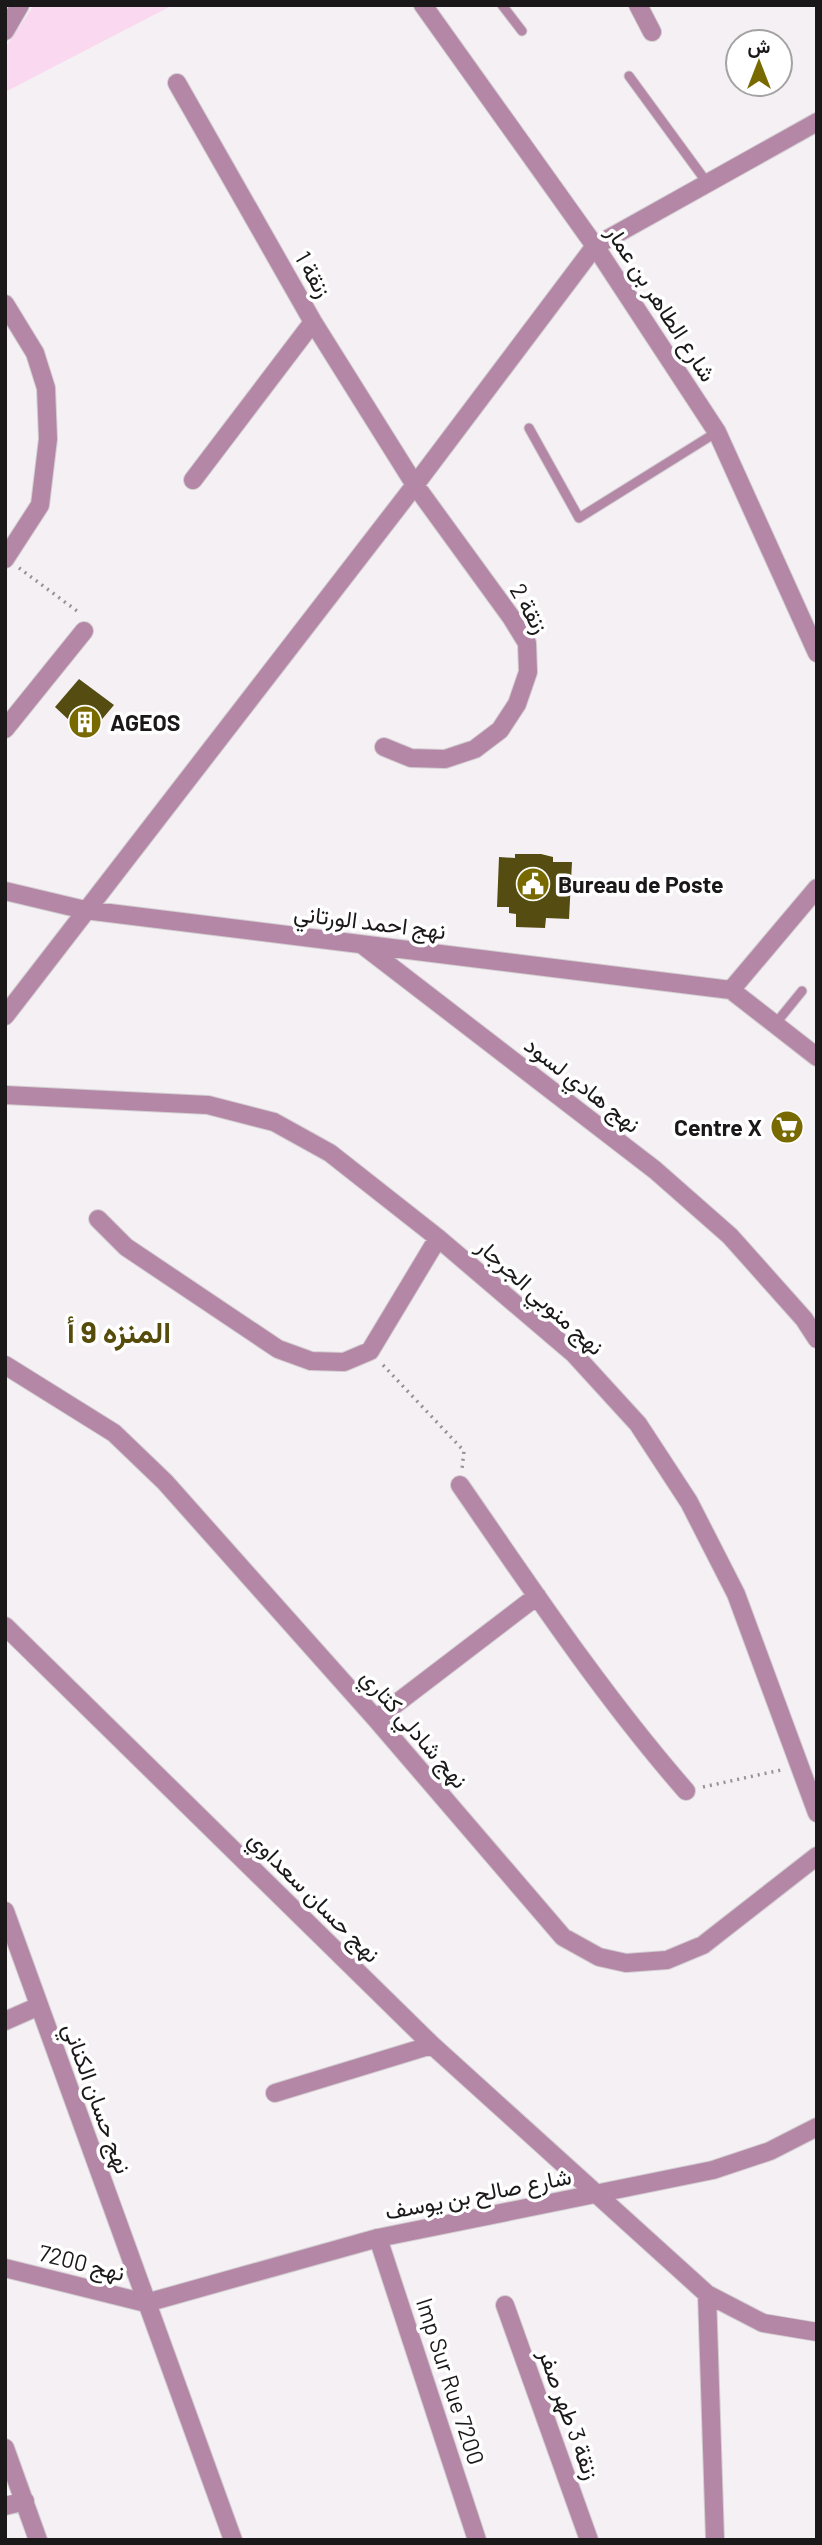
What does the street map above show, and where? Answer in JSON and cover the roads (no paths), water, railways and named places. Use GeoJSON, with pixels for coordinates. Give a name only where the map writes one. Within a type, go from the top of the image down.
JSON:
{"type":"FeatureCollection","features":[{"type":"Feature","properties":{"kind":"street"},"geometry":{"type":"LineString","coordinates":[[5,31],[20,5]]}},
{"type":"Feature","properties":{"kind":"street","name":"شارع الطاهر بن عمار"},"geometry":{"type":"LineString","coordinates":[[423,5],[596,246],[717,432],[817,653]]}},
{"type":"Feature","properties":{"kind":"street"},"geometry":{"type":"LineString","coordinates":[[639,5],[652,32]]}},
{"type":"Feature","properties":{"kind":"street","name":"زنقة 1"},"geometry":{"type":"LineString","coordinates":[[177,83],[313,322],[415,485]]}},
{"type":"Feature","properties":{"kind":"street"},"geometry":{"type":"LineString","coordinates":[[5,1016],[596,246],[817,122]]}},
{"type":"Feature","properties":{"kind":"street"},"geometry":{"type":"LineString","coordinates":[[5,304],[35,353],[46,388],[48,439],[40,505],[6,559]]}},
{"type":"Feature","properties":{"kind":"street"},"geometry":{"type":"LineString","coordinates":[[193,480],[313,322]]}},
{"type":"Feature","properties":{"kind":"street","name":"زنقة 2"},"geometry":{"type":"LineString","coordinates":[[384,747],[411,758],[445,759],[475,750],[500,730],[517,704],[528,672],[527,643],[415,485]]}},
{"type":"Feature","properties":{"kind":"street"},"geometry":{"type":"LineString","coordinates":[[5,729],[84,631]]}},
{"type":"Feature","properties":{"kind":"street"},"geometry":{"type":"LineString","coordinates":[[817,888],[731,990],[817,1057]]}},
{"type":"Feature","properties":{"kind":"street","name":"نهج احمد الورتاني"},"geometry":{"type":"LineString","coordinates":[[5,891],[85,910],[731,990]]}},
{"type":"Feature","properties":{"kind":"street","name":"نهج هادي لسود"},"geometry":{"type":"LineString","coordinates":[[362,946],[655,1170],[730,1236],[804,1319],[817,1339]]}},
{"type":"Feature","properties":{"kind":"street","name":"نهج منوبي الجرجار"},"geometry":{"type":"LineString","coordinates":[[5,1096],[208,1105],[274,1122],[330,1153],[439,1238],[574,1354],[638,1424],[689,1503],[736,1594],[817,1813]]}},
{"type":"Feature","properties":{"kind":"street"},"geometry":{"type":"LineString","coordinates":[[98,1219],[126,1247],[278,1349],[311,1361],[344,1362],[370,1351],[439,1238]]}},
{"type":"Feature","properties":{"kind":"street","name":"نهج شادلي كتاري"},"geometry":{"type":"LineString","coordinates":[[5,1366],[114,1433],[165,1482],[376,1719],[563,1937],[599,1957],[626,1963],[667,1960],[704,1945],[817,1856]]}},
{"type":"Feature","properties":{"kind":"street"},"geometry":{"type":"LineString","coordinates":[[460,1485],[537,1596],[660,1761],[686,1791]]}},
{"type":"Feature","properties":{"kind":"street"},"geometry":{"type":"LineString","coordinates":[[376,1719],[537,1596]]}},
{"type":"Feature","properties":{"kind":"street","name":"نهج حسان سعداوي"},"geometry":{"type":"LineString","coordinates":[[5,1626],[432,2045],[707,2294],[763,2323],[817,2332]]}},
{"type":"Feature","properties":{"kind":"street","name":"نهج حسان الكناني"},"geometry":{"type":"LineString","coordinates":[[5,1911],[22,1951],[39,2006],[233,2540]]}},
{"type":"Feature","properties":{"kind":"street"},"geometry":{"type":"LineString","coordinates":[[5,2021],[39,2006]]}},
{"type":"Feature","properties":{"kind":"street"},"geometry":{"type":"LineString","coordinates":[[275,2092],[432,2045]]}},
{"type":"Feature","properties":{"kind":"street","name":"شارع صالح بن يوسف"},"geometry":{"type":"LineString","coordinates":[[146,2303],[378,2238],[713,2170],[770,2151],[817,2127]]}},
{"type":"Feature","properties":{"kind":"street","name":"Imp Sur Rue 7200"},"geometry":{"type":"LineString","coordinates":[[378,2238],[477,2540]]}},
{"type":"Feature","properties":{"kind":"street","name":"نهج 7200"},"geometry":{"type":"LineString","coordinates":[[5,2268],[146,2303]]}},
{"type":"Feature","properties":{"kind":"street"},"geometry":{"type":"LineString","coordinates":[[707,2294],[715,2540]]}},
{"type":"Feature","properties":{"kind":"street","name":"زنقة 3 طهر صفر"},"geometry":{"type":"LineString","coordinates":[[505,2305],[589,2540]]}},
{"type":"Feature","properties":{"kind":"street"},"geometry":{"type":"LineString","coordinates":[[5,2448],[38,2540]]}},
{"type":"Feature","properties":{"kind":"street"},"geometry":{"type":"LineString","coordinates":[[5,2506],[24,2501]]}},
{"type":"Feature","properties":{"kind":"lane"},"geometry":{"type":"LineString","coordinates":[[502,5],[522,31]]}},
{"type":"Feature","properties":{"kind":"lane"},"geometry":{"type":"LineString","coordinates":[[629,76],[708,184]]}},
{"type":"Feature","properties":{"kind":"lane"},"geometry":{"type":"LineString","coordinates":[[529,428],[579,518],[717,432]]}},
{"type":"Feature","properties":{"kind":"lane"},"geometry":{"type":"LineString","coordinates":[[776,1023],[802,991]]}},
{"type":"Feature","properties":{"kind":"place","name":"AGEOS"},"geometry":{"type":"Point","coordinates":[85,722]}},
{"type":"Feature","properties":{"kind":"place","name":"Bureau de Poste"},"geometry":{"type":"Point","coordinates":[533,884]}},
{"type":"Feature","properties":{"kind":"place","name":"Centre X"},"geometry":{"type":"Point","coordinates":[787,1127]}},
{"type":"Feature","properties":{"kind":"district","name":"المنزه 9 أ"},"geometry":{"type":"Point","coordinates":[119,1331]}}]}
